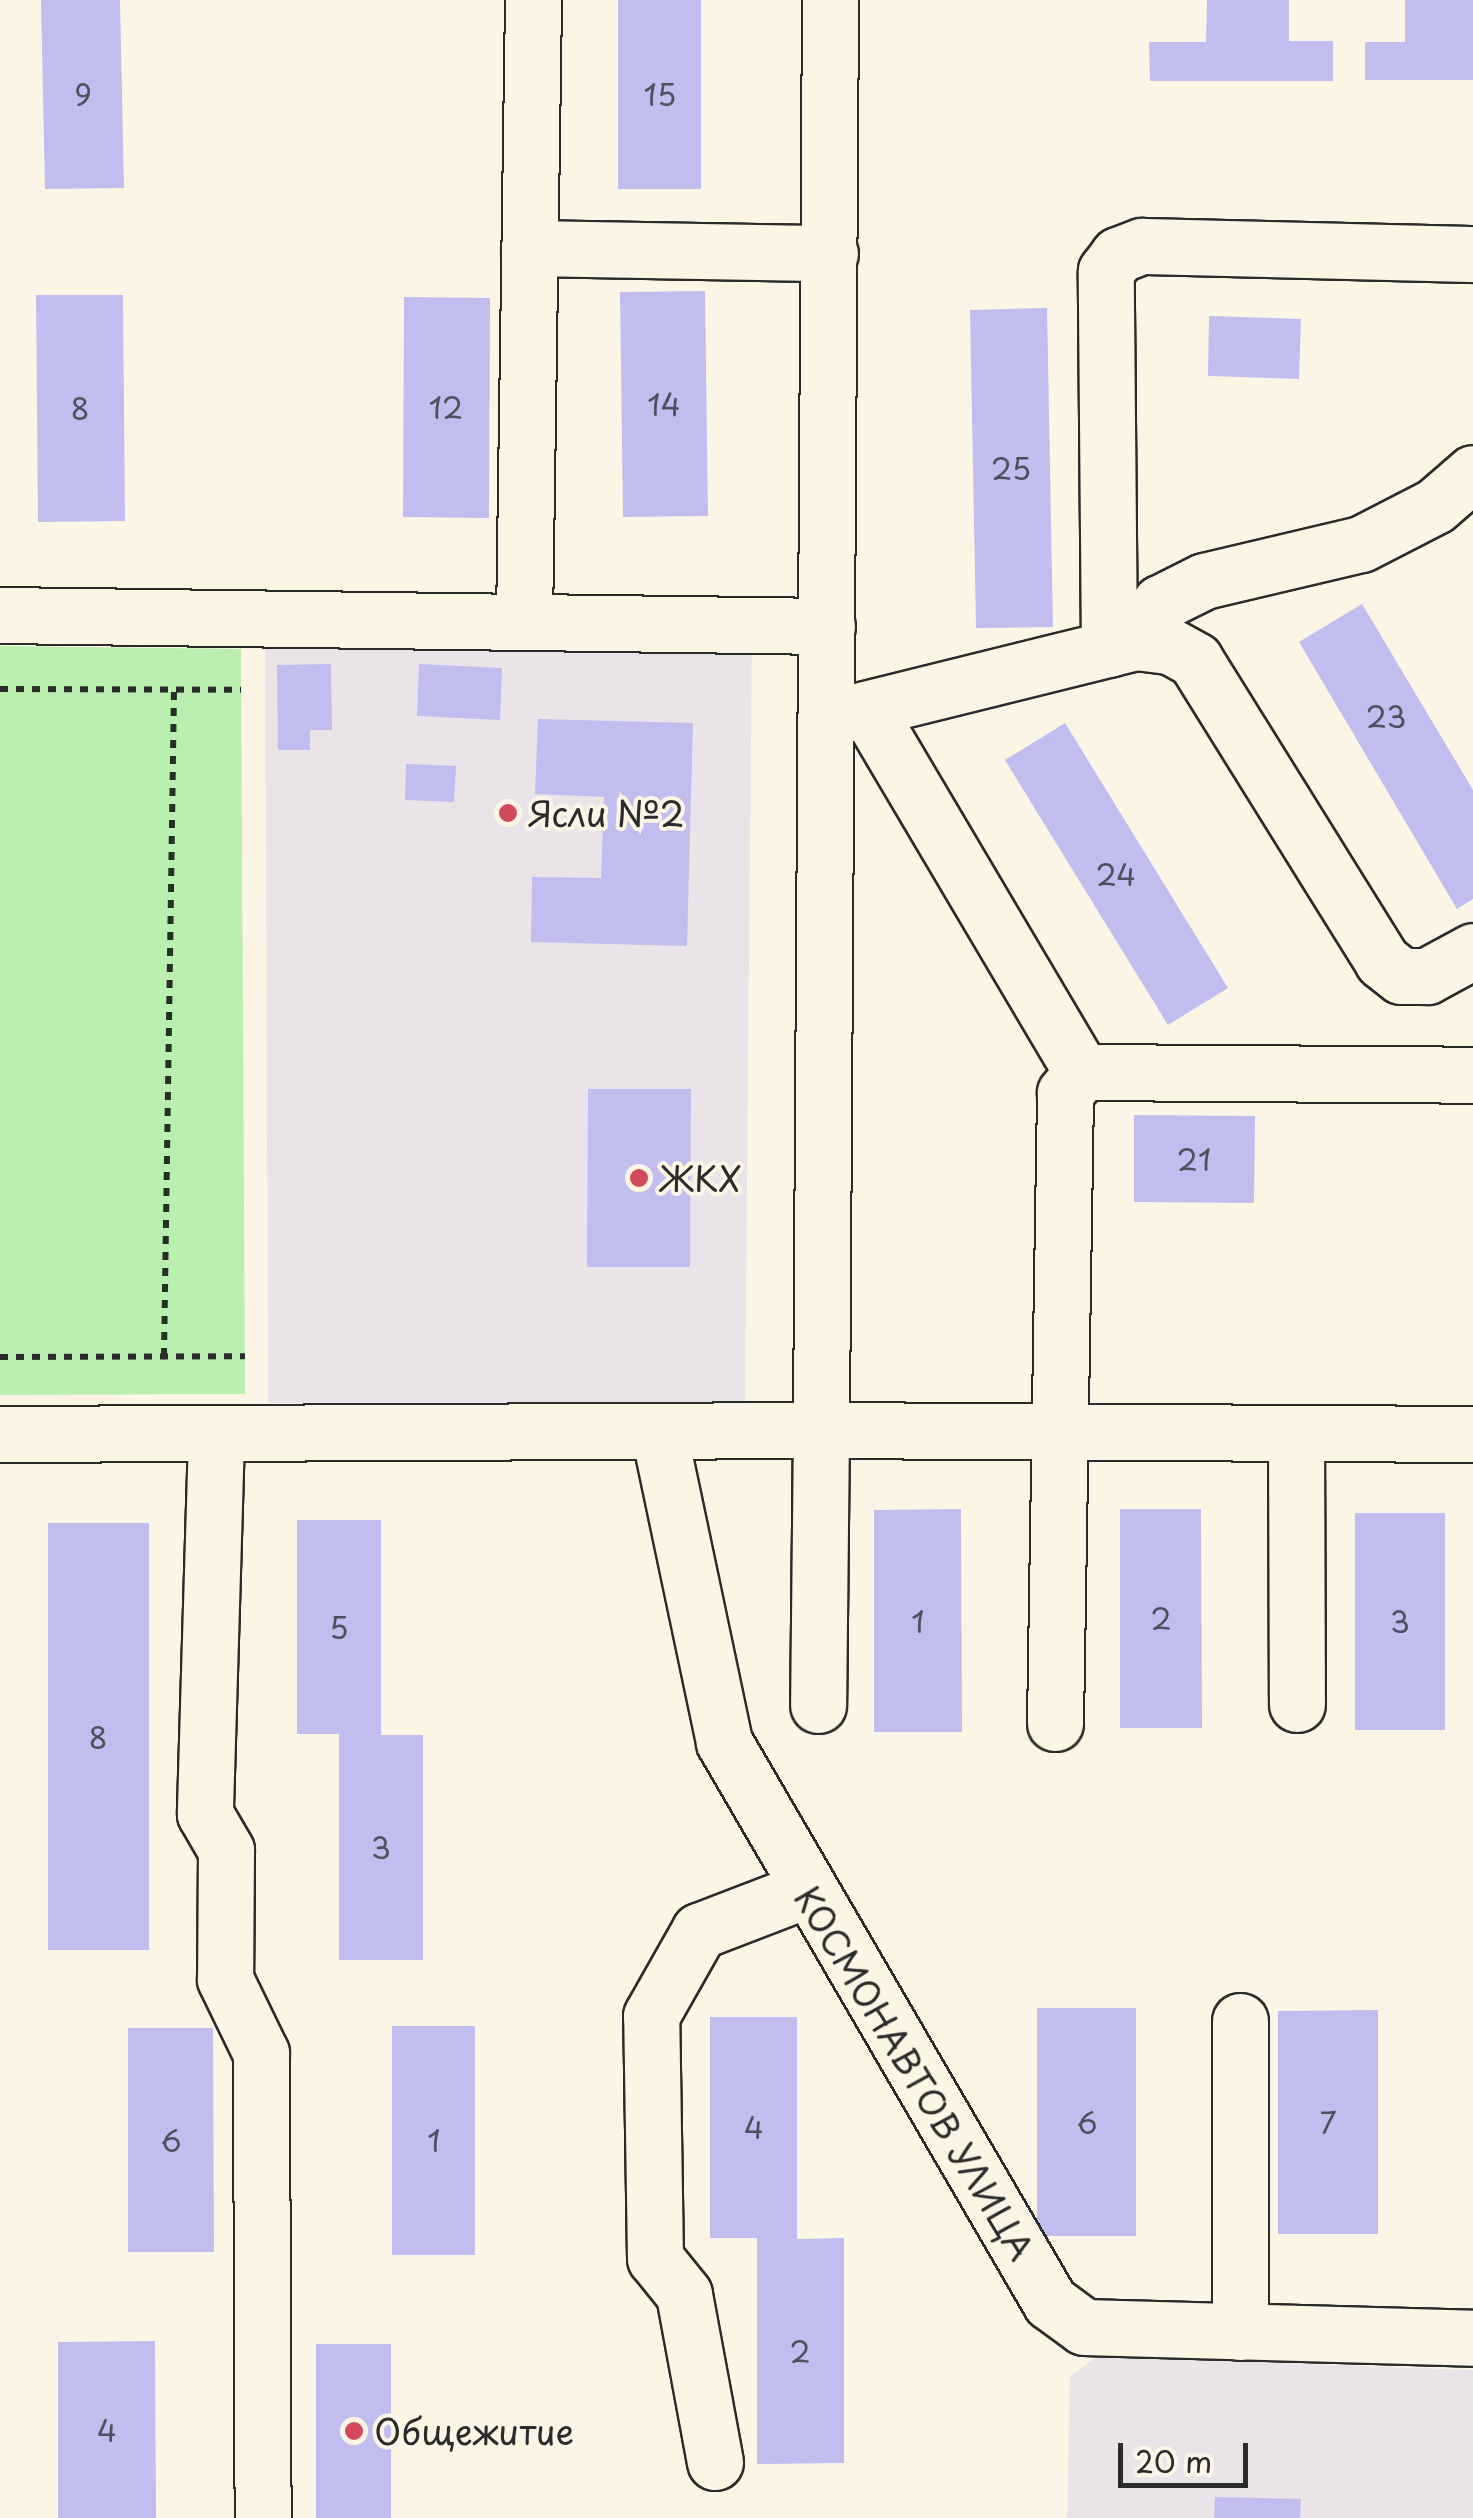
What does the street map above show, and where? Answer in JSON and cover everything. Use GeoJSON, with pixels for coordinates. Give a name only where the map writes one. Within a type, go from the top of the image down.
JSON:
{"type":"FeatureCollection","features":[{"type":"Feature","properties":{"kind":"street"},"geometry":{"type":"LineString","coordinates":[[524,622],[533,0]]}},
{"type":"Feature","properties":{"kind":"street"},"geometry":{"type":"LineString","coordinates":[[818,1705],[822,1430],[846,714],[827,626],[830,0]]}},
{"type":"Feature","properties":{"kind":"street"},"geometry":{"type":"LineString","coordinates":[[1122,645],[1106,271],[1118,255],[1142,246],[1473,254]]}},
{"type":"Feature","properties":{"kind":"street"},"geometry":{"type":"LineString","coordinates":[[529,248],[830,253]]}},
{"type":"Feature","properties":{"kind":"street"},"geometry":{"type":"LineString","coordinates":[[1122,645],[1160,603],[1204,581],[1361,544],[1435,506],[1472,475]]}},
{"type":"Feature","properties":{"kind":"street"},"geometry":{"type":"LineString","coordinates":[[0,615],[827,626]]}},
{"type":"Feature","properties":{"kind":"street"},"geometry":{"type":"LineString","coordinates":[[846,714],[1122,645],[1170,646],[1195,660],[1382,961],[1400,976],[1427,976],[1473,951]]}},
{"type":"Feature","properties":{"kind":"street"},"geometry":{"type":"LineString","coordinates":[[846,714],[1082,1072]]}},
{"type":"Feature","properties":{"kind":"street"},"geometry":{"type":"LineString","coordinates":[[1082,1072],[1473,1074]]}},
{"type":"Feature","properties":{"kind":"street"},"geometry":{"type":"LineString","coordinates":[[1055,1723],[1054,1435],[1065,1093],[1082,1072]]}},
{"type":"Feature","properties":{"kind":"street"},"geometry":{"type":"LineString","coordinates":[[0,1434],[216,1437],[822,1430],[1054,1435],[1473,1434]]}},
{"type":"Feature","properties":{"kind":"street","name":"КОСМОНАВТОВ УЛИЦА"},"geometry":{"type":"LineString","coordinates":[[659,1433],[724,1742],[806,1890],[1050,2302],[1084,2327],[1473,2338]]}},
{"type":"Feature","properties":{"kind":"street"},"geometry":{"type":"LineString","coordinates":[[1296,1433],[1298,1704]]}},
{"type":"Feature","properties":{"kind":"street"},"geometry":{"type":"LineString","coordinates":[[216,1437],[205,1814],[226,1850],[225,1979],[262,2053],[263,2518]]}},
{"type":"Feature","properties":{"kind":"street"},"geometry":{"type":"LineString","coordinates":[[715,2462],[684,2294],[655,2258],[651,2016],[699,1931],[806,1890]]}},
{"type":"Feature","properties":{"kind":"street"},"geometry":{"type":"LineString","coordinates":[[1240,2021],[1240,2332]]}},
{"type":"Feature","properties":{"kind":"path"},"geometry":{"type":"LineString","coordinates":[[0,689],[240,690]]}},
{"type":"Feature","properties":{"kind":"path"},"geometry":{"type":"LineString","coordinates":[[164,1356],[174,689]]}},
{"type":"Feature","properties":{"kind":"path"},"geometry":{"type":"LineString","coordinates":[[0,1357],[244,1356]]}},
{"type":"Feature","properties":{"kind":"shaded area"},"geometry":{"type":"Polygon","coordinates":[[[265,625],[752,633],[745,1406],[268,1403],[265,625]]]}},
{"type":"Feature","properties":{"kind":"shaded area"},"geometry":{"type":"Polygon","coordinates":[[[1098,2356],[1473,2370],[1473,2518],[1067,2518],[1070,2376],[1098,2356]]]}},
{"type":"Feature","properties":{"kind":"green space"},"geometry":{"type":"Polygon","coordinates":[[[0,646],[241,649],[245,1394],[0,1395],[0,646]]]}},
{"type":"Feature","properties":{"kind":"building"},"geometry":{"type":"Polygon","coordinates":[[[41,0],[120,0],[124,188],[45,189],[41,0]]]}},
{"type":"Feature","properties":{"kind":"building"},"geometry":{"type":"Polygon","coordinates":[[[618,0],[701,0],[701,189],[618,189],[618,0]]]}},
{"type":"Feature","properties":{"kind":"building"},"geometry":{"type":"Polygon","coordinates":[[[1207,0],[1289,0],[1289,41],[1333,41],[1333,81],[1150,81],[1149,42],[1206,42],[1207,0]]]}},
{"type":"Feature","properties":{"kind":"building"},"geometry":{"type":"Polygon","coordinates":[[[1405,0],[1473,0],[1473,80],[1365,80],[1365,42],[1405,42],[1405,0]]]}},
{"type":"Feature","properties":{"kind":"building"},"geometry":{"type":"Polygon","coordinates":[[[705,291],[708,516],[623,517],[620,292],[705,291]]]}},
{"type":"Feature","properties":{"kind":"building"},"geometry":{"type":"Polygon","coordinates":[[[36,295],[123,295],[125,521],[38,522],[36,295]]]}},
{"type":"Feature","properties":{"kind":"building"},"geometry":{"type":"Polygon","coordinates":[[[404,297],[490,298],[489,518],[403,517],[404,297]]]}},
{"type":"Feature","properties":{"kind":"building"},"geometry":{"type":"Polygon","coordinates":[[[1047,308],[1053,627],[976,628],[970,310],[1047,308]]]}},
{"type":"Feature","properties":{"kind":"building"},"geometry":{"type":"Polygon","coordinates":[[[1209,316],[1301,319],[1299,379],[1208,376],[1209,316]]]}},
{"type":"Feature","properties":{"kind":"building"},"geometry":{"type":"Polygon","coordinates":[[[1362,604],[1473,790],[1473,899],[1457,909],[1299,642],[1362,604]]]}},
{"type":"Feature","properties":{"kind":"building"},"geometry":{"type":"Polygon","coordinates":[[[331,664],[332,730],[310,730],[310,750],[278,750],[277,665],[331,664]]]}},
{"type":"Feature","properties":{"kind":"building"},"geometry":{"type":"Polygon","coordinates":[[[419,664],[502,668],[500,720],[417,716],[419,664]]]}},
{"type":"Feature","properties":{"kind":"building"},"geometry":{"type":"Polygon","coordinates":[[[538,719],[693,723],[687,946],[531,942],[532,877],[601,878],[604,797],[535,794],[538,719]]]}},
{"type":"Feature","properties":{"kind":"building"},"geometry":{"type":"Polygon","coordinates":[[[1065,723],[1228,988],[1168,1025],[1005,760],[1065,723]]]}},
{"type":"Feature","properties":{"kind":"building"},"geometry":{"type":"Polygon","coordinates":[[[406,764],[456,766],[454,802],[405,800],[406,764]]]}},
{"type":"Feature","properties":{"kind":"building","name":"ЖКХ"},"geometry":{"type":"Polygon","coordinates":[[[588,1089],[691,1089],[690,1267],[587,1267],[588,1089]]]}},
{"type":"Feature","properties":{"kind":"building"},"geometry":{"type":"Polygon","coordinates":[[[1134,1115],[1255,1116],[1254,1203],[1134,1202],[1134,1115]]]}},
{"type":"Feature","properties":{"kind":"building"},"geometry":{"type":"Polygon","coordinates":[[[961,1509],[962,1732],[874,1732],[874,1510],[961,1509]]]}},
{"type":"Feature","properties":{"kind":"building"},"geometry":{"type":"Polygon","coordinates":[[[1120,1509],[1201,1509],[1202,1728],[1120,1728],[1120,1509]]]}},
{"type":"Feature","properties":{"kind":"building"},"geometry":{"type":"Polygon","coordinates":[[[1355,1513],[1445,1513],[1445,1730],[1355,1730],[1355,1513]]]}},
{"type":"Feature","properties":{"kind":"building"},"geometry":{"type":"Polygon","coordinates":[[[297,1520],[381,1520],[381,1735],[423,1735],[423,1960],[339,1960],[339,1734],[297,1734],[297,1520]]]}},
{"type":"Feature","properties":{"kind":"building"},"geometry":{"type":"Polygon","coordinates":[[[48,1523],[149,1523],[149,1950],[48,1950],[48,1523]]]}},
{"type":"Feature","properties":{"kind":"building"},"geometry":{"type":"Polygon","coordinates":[[[1037,2008],[1136,2008],[1136,2236],[1037,2236],[1037,2008]]]}},
{"type":"Feature","properties":{"kind":"building"},"geometry":{"type":"Polygon","coordinates":[[[1378,2010],[1378,2234],[1278,2234],[1278,2011],[1378,2010]]]}},
{"type":"Feature","properties":{"kind":"building"},"geometry":{"type":"Polygon","coordinates":[[[710,2017],[797,2017],[797,2239],[844,2238],[844,2463],[757,2464],[757,2238],[710,2238],[710,2017]]]}},
{"type":"Feature","properties":{"kind":"building"},"geometry":{"type":"Polygon","coordinates":[[[392,2026],[475,2026],[475,2255],[392,2255],[392,2026]]]}},
{"type":"Feature","properties":{"kind":"building"},"geometry":{"type":"Polygon","coordinates":[[[128,2028],[213,2028],[214,2252],[128,2252],[128,2028]]]}},
{"type":"Feature","properties":{"kind":"building"},"geometry":{"type":"Polygon","coordinates":[[[155,2341],[156,2518],[58,2518],[58,2342],[155,2341]]]}},
{"type":"Feature","properties":{"kind":"building","name":"Общежитие"},"geometry":{"type":"Polygon","coordinates":[[[316,2344],[391,2344],[391,2518],[316,2518],[316,2344]]]}},
{"type":"Feature","properties":{"kind":"building"},"geometry":{"type":"Polygon","coordinates":[[[1215,2497],[1301,2499],[1300,2518],[1214,2518],[1215,2497]]]}},
{"type":"Feature","properties":{"kind":"place","name":"Ясли №2"},"geometry":{"type":"Point","coordinates":[508,813]}},
{"type":"Feature","properties":{"kind":"place","name":"ЖКХ"},"geometry":{"type":"Point","coordinates":[639,1178]}},
{"type":"Feature","properties":{"kind":"place","name":"Общежитие"},"geometry":{"type":"Point","coordinates":[354,2431]}}]}
